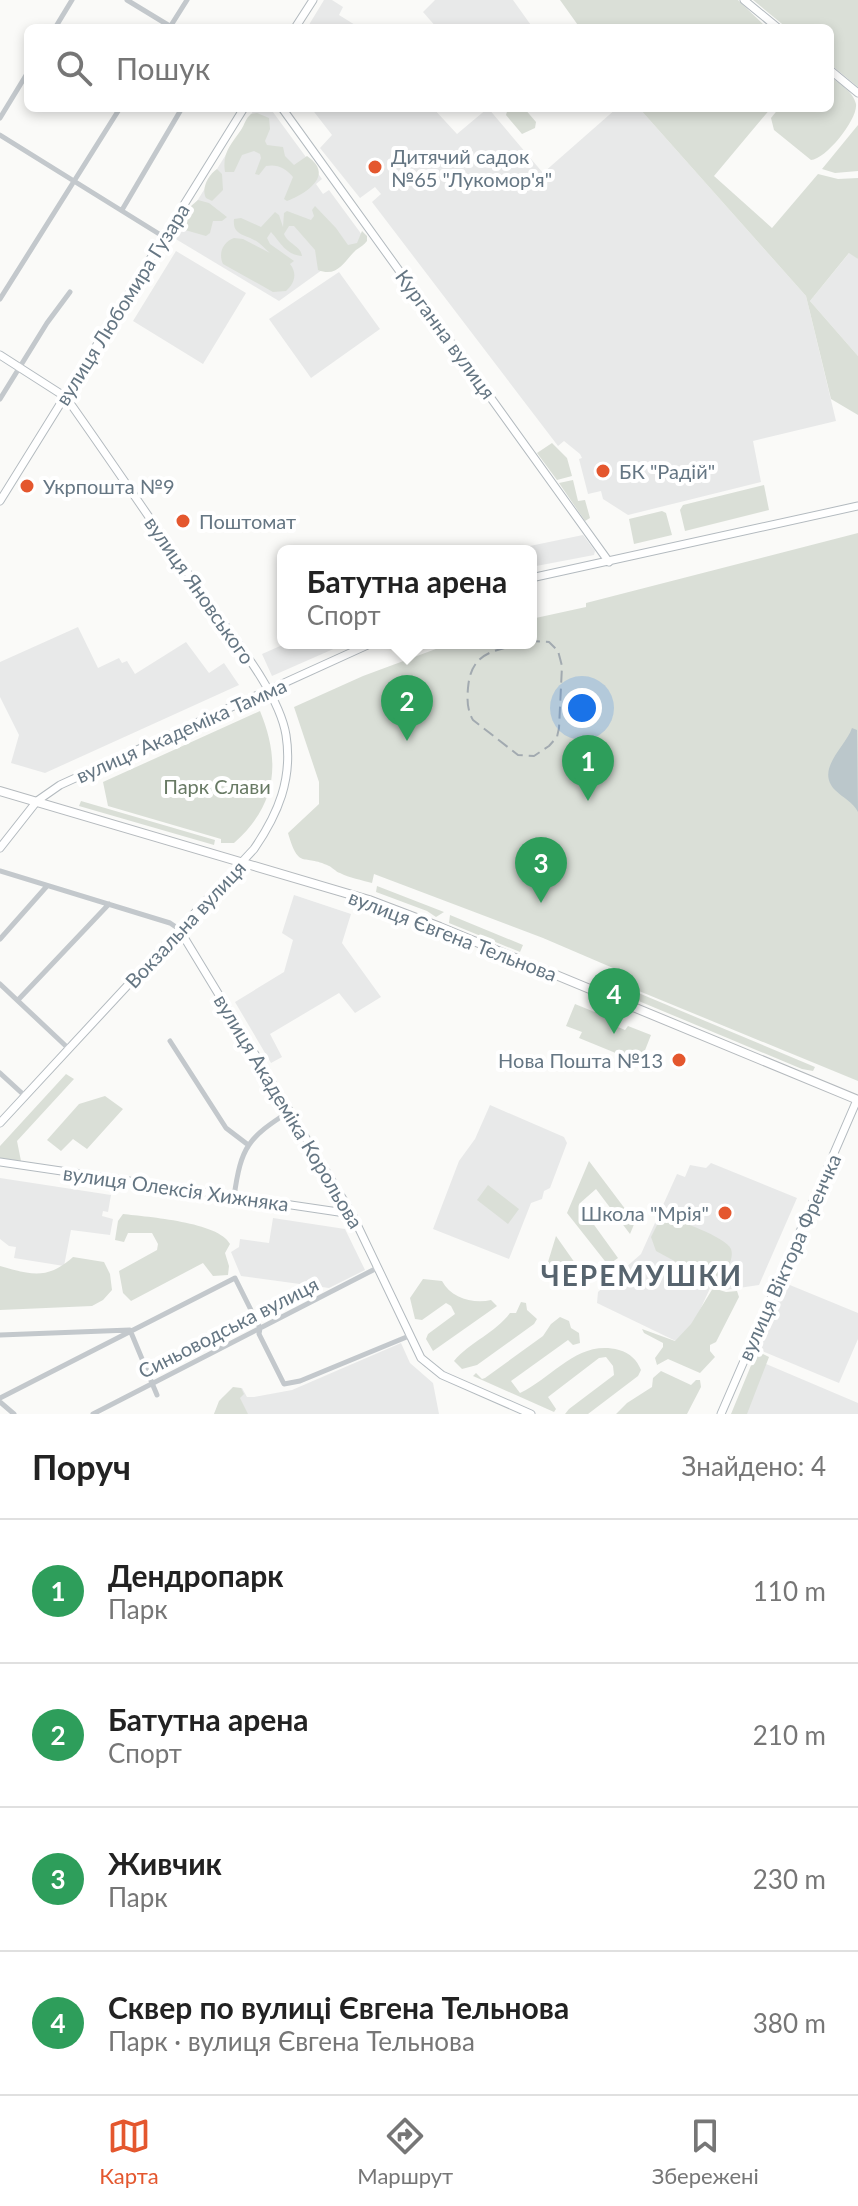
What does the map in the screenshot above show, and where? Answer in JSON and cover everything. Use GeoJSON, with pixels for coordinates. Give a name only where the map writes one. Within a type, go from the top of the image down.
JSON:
{"type":"FeatureCollection","features":[{"type":"Feature","properties":{"kind":"main road","name":"вулиця Євгена Тельнова"},"geometry":{"type":"LineString","coordinates":[[0,791],[369,900],[858,1100]]}},
{"type":"Feature","properties":{"kind":"street"},"geometry":{"type":"LineString","coordinates":[[57,24],[72,0]]}},
{"type":"Feature","properties":{"kind":"street"},"geometry":{"type":"LineString","coordinates":[[127,0],[165,24]]}},
{"type":"Feature","properties":{"kind":"street"},"geometry":{"type":"LineString","coordinates":[[173,24],[187,0]]}},
{"type":"Feature","properties":{"kind":"street"},"geometry":{"type":"LineString","coordinates":[[298,24],[313,0]]}},
{"type":"Feature","properties":{"kind":"street"},"geometry":{"type":"LineString","coordinates":[[744,0],[773,24]]}},
{"type":"Feature","properties":{"kind":"street"},"geometry":{"type":"LineString","coordinates":[[834,73],[858,93]]}},
{"type":"Feature","properties":{"kind":"street"},"geometry":{"type":"LineString","coordinates":[[0,118],[24,79]]}},
{"type":"Feature","properties":{"kind":"street"},"geometry":{"type":"LineString","coordinates":[[0,299],[117,112]]}},
{"type":"Feature","properties":{"kind":"street"},"geometry":{"type":"LineString","coordinates":[[122,210],[180,112]]}},
{"type":"Feature","properties":{"kind":"street","name":"вулиця Любомира Гузара"},"geometry":{"type":"LineString","coordinates":[[0,501],[242,112]]}},
{"type":"Feature","properties":{"kind":"street","name":"Курганна вулиця"},"geometry":{"type":"LineString","coordinates":[[285,112],[609,562]]}},
{"type":"Feature","properties":{"kind":"street"},"geometry":{"type":"LineString","coordinates":[[0,135],[164,237]]}},
{"type":"Feature","properties":{"kind":"street"},"geometry":{"type":"LineString","coordinates":[[0,399],[70,292]]}},
{"type":"Feature","properties":{"kind":"street","name":"вулиця Яновського"},"geometry":{"type":"LineString","coordinates":[[0,355],[64,396],[267,691]]}},
{"type":"Feature","properties":{"kind":"street"},"geometry":{"type":"LineString","coordinates":[[537,577],[858,506]]}},
{"type":"Feature","properties":{"kind":"street","name":"вулиця Академіка Тамма"},"geometry":{"type":"LineString","coordinates":[[0,848],[37,801],[60,785],[359,649]]}},
{"type":"Feature","properties":{"kind":"street","name":"Вокзальна вулиця"},"geometry":{"type":"LineString","coordinates":[[0,1123],[254,849],[274,816],[287,775],[284,727],[267,691]]}},
{"type":"Feature","properties":{"kind":"street"},"geometry":{"type":"LineString","coordinates":[[0,871],[170,923],[179,929]]}},
{"type":"Feature","properties":{"kind":"street"},"geometry":{"type":"LineString","coordinates":[[0,939],[47,886]]}},
{"type":"Feature","properties":{"kind":"street"},"geometry":{"type":"LineString","coordinates":[[18,1000],[109,904]]}},
{"type":"Feature","properties":{"kind":"street","name":"вулиця Академіка Корольова"},"geometry":{"type":"LineString","coordinates":[[179,929],[352,1214],[421,1358],[435,1370],[531,1414]]}},
{"type":"Feature","properties":{"kind":"street"},"geometry":{"type":"LineString","coordinates":[[0,984],[69,1049]]}},
{"type":"Feature","properties":{"kind":"street"},"geometry":{"type":"LineString","coordinates":[[170,1041],[226,1128],[247,1144]]}},
{"type":"Feature","properties":{"kind":"street"},"geometry":{"type":"LineString","coordinates":[[0,1073],[25,1096]]}},
{"type":"Feature","properties":{"kind":"street","name":"вулиця Віктора Френчка"},"geometry":{"type":"LineString","coordinates":[[721,1414],[858,1100]]}},
{"type":"Feature","properties":{"kind":"street"},"geometry":{"type":"LineString","coordinates":[[234,1197],[247,1144],[261,1130],[290,1111]]}},
{"type":"Feature","properties":{"kind":"street","name":"вулиця Олексія Хижняка"},"geometry":{"type":"LineString","coordinates":[[0,1162],[352,1214]]}},
{"type":"Feature","properties":{"kind":"street","name":"Синьоводська вулиця"},"geometry":{"type":"LineString","coordinates":[[93,1414],[377,1268]]}},
{"type":"Feature","properties":{"kind":"street"},"geometry":{"type":"LineString","coordinates":[[14,1414],[0,1400],[235,1278],[284,1384],[409,1336]]}},
{"type":"Feature","properties":{"kind":"street"},"geometry":{"type":"LineString","coordinates":[[0,1335],[130,1330]]}},
{"type":"Feature","properties":{"kind":"street"},"geometry":{"type":"LineString","coordinates":[[130,1330],[157,1395]]}},
{"type":"Feature","properties":{"kind":"shaded area"},"geometry":{"type":"Polygon","coordinates":[[[324,0],[332,0],[343,7],[339,15],[354,24],[309,24],[324,0]]]}},
{"type":"Feature","properties":{"kind":"shaded area"},"geometry":{"type":"Polygon","coordinates":[[[435,0],[513,0],[530,24],[434,24],[423,12],[435,0]]]}},
{"type":"Feature","properties":{"kind":"shaded area"},"geometry":{"type":"Polygon","coordinates":[[[253,112],[273,112],[322,179],[316,184],[323,194],[329,190],[365,239],[279,301],[174,238],[253,112]]]}},
{"type":"Feature","properties":{"kind":"shaded area"},"geometry":{"type":"Polygon","coordinates":[[[314,112],[437,112],[457,134],[483,112],[491,112],[543,173],[612,112],[643,112],[806,296],[836,421],[753,441],[761,482],[628,515],[603,499],[601,491],[588,494],[580,454],[564,441],[558,446],[372,202],[381,194],[375,187],[360,198],[320,148],[332,135],[314,112]]]}},
{"type":"Feature","properties":{"kind":"shaded area"},"geometry":{"type":"Polygon","coordinates":[[[176,251],[246,293],[203,364],[133,321],[176,251]]]}},
{"type":"Feature","properties":{"kind":"shaded area"},"geometry":{"type":"Polygon","coordinates":[[[850,252],[858,259],[858,356],[810,301],[850,252]]]}},
{"type":"Feature","properties":{"kind":"shaded area"},"geometry":{"type":"Polygon","coordinates":[[[339,272],[380,329],[311,378],[269,319],[339,272]]]}},
{"type":"Feature","properties":{"kind":"shaded area"},"geometry":{"type":"Polygon","coordinates":[[[583,535],[595,551],[594,555],[537,566],[537,545],[534,545],[583,535]]]}},
{"type":"Feature","properties":{"kind":"shaded area"},"geometry":{"type":"Polygon","coordinates":[[[78,627],[98,668],[119,658],[122,663],[127,661],[135,674],[186,642],[209,673],[224,663],[239,685],[45,773],[11,763],[19,735],[0,697],[0,662],[78,627]]]}},
{"type":"Feature","properties":{"kind":"shaded area"},"geometry":{"type":"Polygon","coordinates":[[[277,647],[333,649],[272,676],[262,654],[277,647]]]}},
{"type":"Feature","properties":{"kind":"shaded area"},"geometry":{"type":"Polygon","coordinates":[[[852,728],[857,730],[858,812],[835,790],[828,774],[833,759],[852,728]]]}},
{"type":"Feature","properties":{"kind":"shaded area"},"geometry":{"type":"Polygon","coordinates":[[[294,895],[351,914],[342,943],[381,997],[355,1013],[339,993],[270,1034],[282,1057],[271,1063],[235,1002],[284,972],[293,940],[282,933],[294,895]]]}},
{"type":"Feature","properties":{"kind":"shaded area"},"geometry":{"type":"Polygon","coordinates":[[[490,1105],[564,1137],[567,1143],[550,1188],[544,1191],[542,1199],[531,1203],[509,1259],[433,1229],[459,1161],[475,1139],[490,1105]]]}},
{"type":"Feature","properties":{"kind":"shaded area","name":"Школа \"Мрія\""},"geometry":{"type":"Polygon","coordinates":[[[711,1163],[797,1198],[759,1285],[725,1290],[711,1286],[684,1345],[597,1303],[598,1292],[641,1254],[677,1174],[685,1177],[690,1165],[706,1168],[711,1163]]]}},
{"type":"Feature","properties":{"kind":"shaded area"},"geometry":{"type":"Polygon","coordinates":[[[0,1178],[111,1195],[108,1212],[103,1211],[102,1216],[113,1219],[110,1235],[71,1230],[64,1266],[14,1258],[16,1247],[0,1239],[0,1178]]]}},
{"type":"Feature","properties":{"kind":"shaded area"},"geometry":{"type":"Polygon","coordinates":[[[273,1218],[345,1229],[365,1270],[329,1288],[241,1276],[231,1252],[239,1247],[240,1239],[269,1243],[273,1218]]]}},
{"type":"Feature","properties":{"kind":"shaded area"},"geometry":{"type":"Polygon","coordinates":[[[785,1283],[858,1313],[858,1339],[839,1383],[757,1349],[785,1283]]]}},
{"type":"Feature","properties":{"kind":"shaded area"},"geometry":{"type":"Polygon","coordinates":[[[401,1343],[410,1363],[433,1383],[439,1414],[214,1414],[222,1398],[232,1390],[242,1388],[247,1397],[254,1397],[292,1390],[401,1343]]]}},
{"type":"Feature","properties":{"kind":"shaded area"},"geometry":{"type":"Polygon","coordinates":[[[757,1360],[858,1403],[858,1414],[735,1414],[757,1360]]]}},
{"type":"Feature","properties":{"kind":"green space"},"geometry":{"type":"Polygon","coordinates":[[[560,0],[738,0],[763,24],[577,24],[560,0]]]}},
{"type":"Feature","properties":{"kind":"green space"},"geometry":{"type":"Polygon","coordinates":[[[753,0],[858,0],[858,87],[834,67],[834,24],[782,24],[753,0]]]}},
{"type":"Feature","properties":{"kind":"green space"},"geometry":{"type":"Polygon","coordinates":[[[834,79],[852,95],[856,104],[847,128],[825,153],[811,160],[774,130],[771,118],[776,112],[834,112],[834,79]]]}},
{"type":"Feature","properties":{"kind":"green space"},"geometry":{"type":"Polygon","coordinates":[[[507,112],[527,112],[536,122],[535,128],[522,134],[506,115],[507,112]]]}},
{"type":"Feature","properties":{"kind":"green space"},"geometry":{"type":"Polygon","coordinates":[[[643,112],[768,112],[714,176],[772,228],[818,174],[838,179],[858,178],[858,259],[849,253],[810,301],[858,356],[858,415],[831,399],[806,296],[643,112]]]}},
{"type":"Feature","properties":{"kind":"green space"},"geometry":{"type":"Polygon","coordinates":[[[257,113],[269,118],[267,145],[283,147],[285,156],[294,165],[307,156],[318,170],[315,183],[310,188],[287,201],[284,199],[293,177],[284,169],[274,166],[266,166],[259,175],[255,174],[261,158],[254,151],[242,155],[234,172],[225,172],[228,149],[247,118],[257,113]]]}},
{"type":"Feature","properties":{"kind":"green space"},"geometry":{"type":"Polygon","coordinates":[[[858,125],[858,171],[835,173],[822,169],[858,125]]]}},
{"type":"Feature","properties":{"kind":"green space"},"geometry":{"type":"Polygon","coordinates":[[[217,169],[222,174],[223,190],[212,201],[206,198],[205,186],[217,169]]]}},
{"type":"Feature","properties":{"kind":"green space"},"geometry":{"type":"Polygon","coordinates":[[[198,200],[209,203],[227,217],[222,221],[213,221],[206,236],[178,228],[198,200]]]}},
{"type":"Feature","properties":{"kind":"green space"},"geometry":{"type":"Polygon","coordinates":[[[315,206],[348,245],[357,243],[362,231],[367,236],[367,241],[336,270],[318,270],[315,250],[294,226],[289,226],[284,234],[302,256],[288,251],[271,232],[267,238],[270,244],[294,261],[290,264],[294,279],[286,291],[273,292],[223,264],[222,248],[234,238],[243,239],[270,253],[255,240],[238,232],[234,219],[241,218],[261,227],[275,212],[283,227],[284,213],[287,211],[311,220],[315,206]]]}},
{"type":"Feature","properties":{"kind":"green space"},"geometry":{"type":"Polygon","coordinates":[[[552,443],[567,458],[572,476],[557,480],[537,453],[552,443]]]}},
{"type":"Feature","properties":{"kind":"green space"},"geometry":{"type":"Polygon","coordinates":[[[573,480],[578,501],[585,500],[590,518],[585,521],[559,483],[573,480]]]}},
{"type":"Feature","properties":{"kind":"green space"},"geometry":{"type":"Polygon","coordinates":[[[764,485],[769,510],[685,531],[680,510],[683,505],[764,485]]]}},
{"type":"Feature","properties":{"kind":"green space"},"geometry":{"type":"Polygon","coordinates":[[[662,511],[666,513],[672,535],[634,544],[629,519],[662,511]]]}},
{"type":"Feature","properties":{"kind":"green space"},"geometry":{"type":"Polygon","coordinates":[[[858,533],[858,1081],[617,982],[620,971],[543,938],[374,874],[372,883],[347,876],[320,862],[303,859],[295,852],[288,833],[319,804],[319,782],[294,707],[363,676],[436,649],[537,649],[537,618],[586,607],[586,603],[858,533]]]}},
{"type":"Feature","properties":{"kind":"green space","name":"Парк Слави"},"geometry":{"type":"Polygon","coordinates":[[[260,711],[271,748],[271,782],[259,814],[234,843],[221,843],[221,839],[108,806],[103,782],[260,711]]]}},
{"type":"Feature","properties":{"kind":"green space"},"geometry":{"type":"Polygon","coordinates":[[[81,801],[215,840],[214,845],[79,806],[81,801]]]}},
{"type":"Feature","properties":{"kind":"green space"},"geometry":{"type":"Polygon","coordinates":[[[377,886],[444,912],[436,917],[376,892],[377,886]]]}},
{"type":"Feature","properties":{"kind":"green space"},"geometry":{"type":"Polygon","coordinates":[[[450,915],[523,945],[520,952],[449,923],[450,915]]]}},
{"type":"Feature","properties":{"kind":"green space"},"geometry":{"type":"Polygon","coordinates":[[[617,984],[815,1067],[813,1071],[802,1069],[617,992],[617,984]]]}},
{"type":"Feature","properties":{"kind":"green space"},"geometry":{"type":"Polygon","coordinates":[[[575,1004],[619,1022],[618,1027],[625,1030],[628,1026],[651,1035],[640,1063],[579,1038],[582,1032],[566,1026],[575,1004]]]}},
{"type":"Feature","properties":{"kind":"green space"},"geometry":{"type":"Polygon","coordinates":[[[66,1074],[74,1079],[17,1141],[21,1161],[0,1158],[0,1146],[66,1074]]]}},
{"type":"Feature","properties":{"kind":"green space"},"geometry":{"type":"Polygon","coordinates":[[[105,1096],[123,1109],[87,1149],[73,1139],[61,1151],[47,1140],[79,1104],[105,1096]]]}},
{"type":"Feature","properties":{"kind":"green space"},"geometry":{"type":"Polygon","coordinates":[[[589,1161],[635,1222],[630,1234],[596,1189],[579,1204],[618,1258],[608,1265],[567,1213],[589,1161]]]}},
{"type":"Feature","properties":{"kind":"green space"},"geometry":{"type":"Polygon","coordinates":[[[488,1185],[519,1209],[508,1224],[477,1200],[488,1185]]]}},
{"type":"Feature","properties":{"kind":"green space"},"geometry":{"type":"Polygon","coordinates":[[[123,1214],[182,1222],[212,1230],[230,1244],[225,1253],[228,1275],[213,1276],[203,1263],[131,1301],[123,1293],[119,1271],[157,1250],[158,1244],[152,1233],[128,1233],[124,1242],[115,1240],[118,1221],[123,1214]]]}},
{"type":"Feature","properties":{"kind":"green space"},"geometry":{"type":"Polygon","coordinates":[[[664,1218],[700,1229],[721,1240],[731,1249],[728,1267],[718,1276],[707,1275],[656,1251],[651,1237],[659,1221],[664,1218]]]}},
{"type":"Feature","properties":{"kind":"green space"},"geometry":{"type":"Polygon","coordinates":[[[556,1236],[582,1273],[580,1278],[560,1280],[544,1275],[556,1236]]]}},
{"type":"Feature","properties":{"kind":"green space"},"geometry":{"type":"Polygon","coordinates":[[[73,1257],[104,1262],[110,1274],[112,1290],[103,1300],[92,1306],[0,1310],[0,1266],[39,1274],[55,1269],[73,1257]]]}},
{"type":"Feature","properties":{"kind":"green space"},"geometry":{"type":"Polygon","coordinates":[[[423,1279],[442,1281],[457,1296],[477,1301],[491,1300],[497,1306],[433,1351],[426,1339],[428,1334],[455,1314],[446,1303],[422,1320],[415,1319],[410,1298],[423,1279]]]}},
{"type":"Feature","properties":{"kind":"green space"},"geometry":{"type":"Polygon","coordinates":[[[713,1288],[737,1291],[739,1297],[716,1342],[710,1345],[715,1357],[700,1373],[668,1359],[657,1365],[655,1358],[663,1343],[642,1329],[675,1341],[691,1324],[713,1288]]]}},
{"type":"Feature","properties":{"kind":"green space"},"geometry":{"type":"Polygon","coordinates":[[[521,1302],[526,1303],[527,1310],[537,1319],[534,1324],[477,1365],[462,1369],[454,1361],[510,1313],[516,1313],[521,1302]]]}},
{"type":"Feature","properties":{"kind":"green space"},"geometry":{"type":"Polygon","coordinates":[[[560,1317],[569,1321],[571,1328],[579,1333],[580,1343],[573,1345],[568,1340],[511,1381],[520,1393],[567,1361],[591,1350],[604,1348],[619,1350],[633,1357],[641,1370],[638,1376],[588,1414],[565,1414],[614,1375],[613,1366],[606,1357],[599,1358],[548,1397],[556,1409],[554,1412],[473,1376],[476,1373],[485,1378],[543,1336],[560,1317]]]}},
{"type":"Feature","properties":{"kind":"green space"},"geometry":{"type":"Polygon","coordinates":[[[757,1351],[769,1357],[747,1414],[731,1414],[757,1351]]]}},
{"type":"Feature","properties":{"kind":"green space"},"geometry":{"type":"Polygon","coordinates":[[[661,1371],[691,1385],[700,1380],[701,1387],[687,1414],[616,1414],[652,1387],[653,1378],[661,1371]]]}},
{"type":"Feature","properties":{"kind":"green space"},"geometry":{"type":"Polygon","coordinates":[[[233,1387],[241,1388],[244,1394],[240,1398],[248,1414],[214,1414],[219,1401],[233,1387]]]}},
{"type":"Feature","properties":{"kind":"railway"},"geometry":{"type":"LineString","coordinates":[[502,649],[486,655],[474,666],[468,692],[470,712],[473,720],[518,755],[534,756],[557,737],[562,666],[558,651],[549,642],[537,641]]}},
{"type":"Feature","properties":{"kind":"place","name":"Дитячий садок №65 \"Лукомор'я\""},"geometry":{"type":"Point","coordinates":[375,167]}},
{"type":"Feature","properties":{"kind":"place","name":"БК \"Радій\""},"geometry":{"type":"Point","coordinates":[603,471]}},
{"type":"Feature","properties":{"kind":"place","name":"Укрпошта №9"},"geometry":{"type":"Point","coordinates":[27,486]}},
{"type":"Feature","properties":{"kind":"place","name":"Поштомат"},"geometry":{"type":"Point","coordinates":[183,521]}},
{"type":"Feature","properties":{"kind":"place","name":"Батутна арена"},"geometry":{"type":"Point","coordinates":[407,741]}},
{"type":"Feature","properties":{"kind":"place","name":"Дендропарк"},"geometry":{"type":"Point","coordinates":[588,801]}},
{"type":"Feature","properties":{"kind":"place","name":"Живчик"},"geometry":{"type":"Point","coordinates":[541,903]}},
{"type":"Feature","properties":{"kind":"place","name":"Сквер по вулиці Євгена Тельнова"},"geometry":{"type":"Point","coordinates":[614,1034]}},
{"type":"Feature","properties":{"kind":"place","name":"Нова Пошта №13"},"geometry":{"type":"Point","coordinates":[679,1060]}},
{"type":"Feature","properties":{"kind":"place","name":"Школа \"Мрія\""},"geometry":{"type":"Point","coordinates":[725,1213]}},
{"type":"Feature","properties":{"kind":"district","name":"ЧЕРЕМУШКИ"},"geometry":{"type":"Point","coordinates":[642,1275]}}]}
